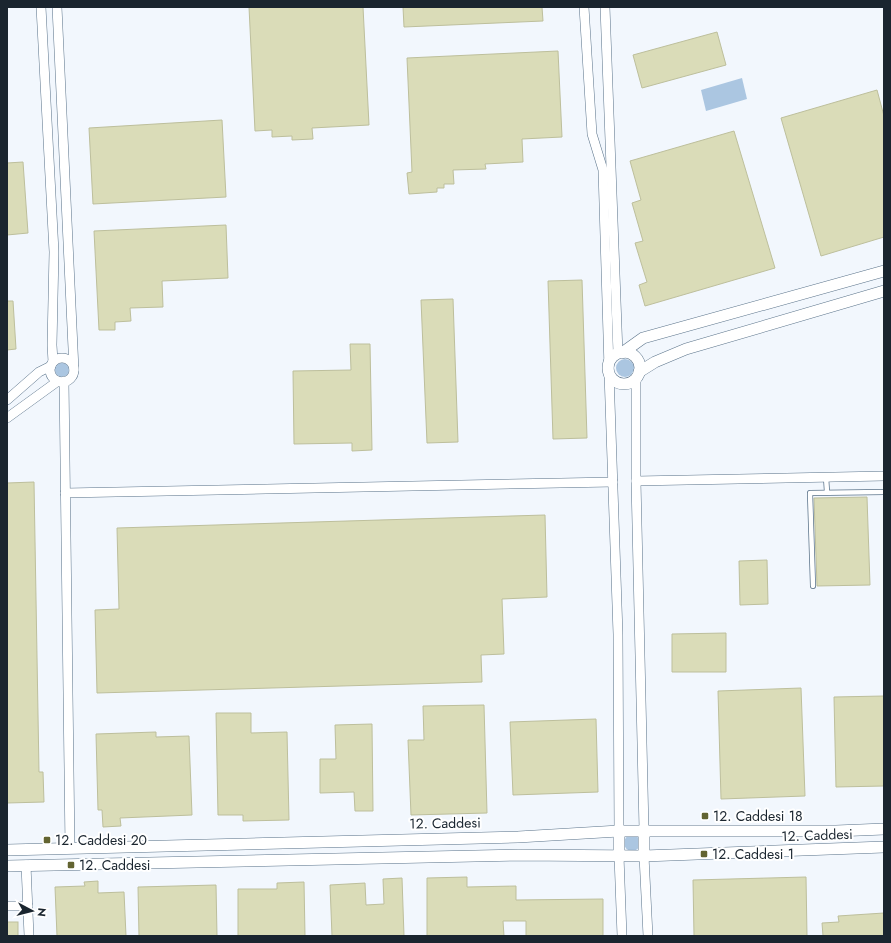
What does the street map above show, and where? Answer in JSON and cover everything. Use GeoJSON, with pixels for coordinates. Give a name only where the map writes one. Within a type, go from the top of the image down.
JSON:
{"type":"FeatureCollection","features":[{"type":"Feature","properties":{"kind":"street"},"geometry":{"type":"LineString","coordinates":[[41,7],[54,252],[51,374],[53,377],[61,381]]}},
{"type":"Feature","properties":{"kind":"street"},"geometry":{"type":"LineString","coordinates":[[7,418],[61,381],[71,377],[74,370],[57,7]]}},
{"type":"Feature","properties":{"kind":"street"},"geometry":{"type":"LineString","coordinates":[[584,7],[592,134],[603,170],[618,634],[619,856],[622,936]]}},
{"type":"Feature","properties":{"kind":"street"},"geometry":{"type":"LineString","coordinates":[[605,7],[620,353]]}},
{"type":"Feature","properties":{"kind":"street"},"geometry":{"type":"LineString","coordinates":[[884,270],[761,306],[643,338],[611,360],[609,371],[614,380],[622,384],[631,382],[655,362],[686,349],[884,291]]}},
{"type":"Feature","properties":{"kind":"street"},"geometry":{"type":"LineString","coordinates":[[620,353],[631,354],[637,360],[640,368],[638,375],[636,481],[644,856],[648,936]]}},
{"type":"Feature","properties":{"kind":"street"},"geometry":{"type":"LineString","coordinates":[[7,400],[39,372],[56,360],[64,358],[71,362],[74,370]]}},
{"type":"Feature","properties":{"kind":"street"},"geometry":{"type":"LineString","coordinates":[[61,381],[65,493],[70,848]]}},
{"type":"Feature","properties":{"kind":"street"},"geometry":{"type":"LineString","coordinates":[[636,481],[884,476]]}},
{"type":"Feature","properties":{"kind":"street"},"geometry":{"type":"LineString","coordinates":[[65,493],[613,482]]}},
{"type":"Feature","properties":{"kind":"street","name":"12. Caddesi"},"geometry":{"type":"LineString","coordinates":[[7,850],[518,837],[644,830],[836,831],[884,829]]}},
{"type":"Feature","properties":{"kind":"street","name":"12. Caddesi"},"geometry":{"type":"LineString","coordinates":[[7,866],[510,856],[644,856],[884,847]]}},
{"type":"Feature","properties":{"kind":"street"},"geometry":{"type":"LineString","coordinates":[[26,865],[29,936]]}},
{"type":"Feature","properties":{"kind":"street"},"geometry":{"type":"LineString","coordinates":[[7,906],[28,906]]}},
{"type":"Feature","properties":{"kind":"lane"},"geometry":{"type":"LineString","coordinates":[[826,477],[827,492]]}},
{"type":"Feature","properties":{"kind":"lane"},"geometry":{"type":"LineString","coordinates":[[813,586],[810,493],[884,492]]}},
{"type":"Feature","properties":{"kind":"shaded area"},"geometry":{"type":"Polygon","coordinates":[[[742,78],[747,99],[706,111],[701,90],[742,78]]]}},
{"type":"Feature","properties":{"kind":"shaded area"},"geometry":{"type":"Polygon","coordinates":[[[621,359],[629,359],[634,364],[632,375],[629,377],[621,377],[616,372],[616,364],[621,359]]]}},
{"type":"Feature","properties":{"kind":"shaded area"},"geometry":{"type":"Polygon","coordinates":[[[62,363],[67,365],[69,370],[67,375],[62,377],[57,375],[55,370],[57,365],[62,363]]]}},
{"type":"Feature","properties":{"kind":"shaded area"},"geometry":{"type":"Polygon","coordinates":[[[632,835],[639,840],[640,843],[635,850],[632,851],[625,846],[624,843],[629,836],[632,835]]]}},
{"type":"Feature","properties":{"kind":"building"},"geometry":{"type":"Polygon","coordinates":[[[249,7],[363,7],[369,125],[312,128],[313,139],[292,140],[292,136],[272,137],[272,130],[255,131],[249,7]]]}},
{"type":"Feature","properties":{"kind":"building"},"geometry":{"type":"Polygon","coordinates":[[[403,7],[542,7],[543,21],[404,27],[403,7]]]}},
{"type":"Feature","properties":{"kind":"building"},"geometry":{"type":"Polygon","coordinates":[[[717,32],[726,65],[642,88],[633,55],[717,32]]]}},
{"type":"Feature","properties":{"kind":"building"},"geometry":{"type":"Polygon","coordinates":[[[558,51],[562,137],[522,139],[523,162],[485,164],[486,169],[453,170],[454,184],[444,184],[444,188],[437,188],[437,192],[409,194],[407,173],[412,172],[407,58],[558,51]]]}},
{"type":"Feature","properties":{"kind":"building"},"geometry":{"type":"Polygon","coordinates":[[[877,90],[884,116],[884,237],[821,256],[781,118],[877,90]]]}},
{"type":"Feature","properties":{"kind":"building"},"geometry":{"type":"Polygon","coordinates":[[[222,120],[226,197],[93,204],[89,128],[222,120]]]}},
{"type":"Feature","properties":{"kind":"building"},"geometry":{"type":"Polygon","coordinates":[[[734,131],[775,268],[645,306],[639,285],[647,282],[635,243],[643,241],[632,203],[641,200],[630,161],[734,131]]]}},
{"type":"Feature","properties":{"kind":"building"},"geometry":{"type":"Polygon","coordinates":[[[23,162],[28,233],[7,235],[7,163],[23,162]]]}},
{"type":"Feature","properties":{"kind":"building"},"geometry":{"type":"Polygon","coordinates":[[[226,225],[228,278],[162,281],[163,307],[130,308],[131,321],[115,322],[115,330],[99,330],[94,231],[226,225]]]}},
{"type":"Feature","properties":{"kind":"building"},"geometry":{"type":"Polygon","coordinates":[[[582,280],[587,438],[553,439],[548,281],[582,280]]]}},
{"type":"Feature","properties":{"kind":"building"},"geometry":{"type":"Polygon","coordinates":[[[453,299],[458,442],[427,443],[421,300],[453,299]]]}},
{"type":"Feature","properties":{"kind":"building"},"geometry":{"type":"Polygon","coordinates":[[[7,301],[13,301],[16,349],[7,350],[7,301]]]}},
{"type":"Feature","properties":{"kind":"building"},"geometry":{"type":"Polygon","coordinates":[[[350,344],[370,344],[372,450],[352,451],[352,443],[294,444],[293,371],[351,370],[350,344]]]}},
{"type":"Feature","properties":{"kind":"building"},"geometry":{"type":"Polygon","coordinates":[[[34,482],[39,772],[43,772],[44,802],[7,803],[7,483],[34,482]]]}},
{"type":"Feature","properties":{"kind":"building"},"geometry":{"type":"Polygon","coordinates":[[[867,497],[870,585],[817,586],[814,498],[867,497]]]}},
{"type":"Feature","properties":{"kind":"building"},"geometry":{"type":"Polygon","coordinates":[[[545,515],[547,597],[502,599],[504,654],[481,655],[482,682],[97,693],[95,610],[119,609],[117,528],[545,515]]]}},
{"type":"Feature","properties":{"kind":"building"},"geometry":{"type":"Polygon","coordinates":[[[767,560],[768,604],[740,605],[739,561],[767,560]]]}},
{"type":"Feature","properties":{"kind":"building"},"geometry":{"type":"Polygon","coordinates":[[[726,633],[726,672],[672,672],[672,634],[726,633]]]}},
{"type":"Feature","properties":{"kind":"building"},"geometry":{"type":"Polygon","coordinates":[[[801,688],[805,796],[721,799],[718,691],[801,688]]]}},
{"type":"Feature","properties":{"kind":"building"},"geometry":{"type":"Polygon","coordinates":[[[884,696],[884,786],[836,787],[834,697],[884,696]]]}},
{"type":"Feature","properties":{"kind":"building"},"geometry":{"type":"Polygon","coordinates":[[[484,705],[487,813],[411,815],[408,740],[424,740],[423,706],[484,705]]]}},
{"type":"Feature","properties":{"kind":"building"},"geometry":{"type":"Polygon","coordinates":[[[216,713],[251,713],[251,733],[287,732],[289,820],[243,821],[243,815],[218,815],[216,713]]]}},
{"type":"Feature","properties":{"kind":"building"},"geometry":{"type":"Polygon","coordinates":[[[596,719],[598,792],[513,795],[510,722],[596,719]]]}},
{"type":"Feature","properties":{"kind":"building"},"geometry":{"type":"Polygon","coordinates":[[[372,724],[373,811],[355,811],[354,792],[320,793],[320,759],[336,759],[335,725],[372,724]]]}},
{"type":"Feature","properties":{"kind":"building"},"geometry":{"type":"Polygon","coordinates":[[[156,732],[156,737],[189,736],[192,815],[120,818],[121,826],[103,827],[102,810],[98,810],[96,734],[156,732]]]}},
{"type":"Feature","properties":{"kind":"building"},"geometry":{"type":"Polygon","coordinates":[[[467,877],[467,887],[516,886],[516,900],[603,899],[603,936],[526,936],[526,921],[503,921],[504,936],[427,936],[427,878],[467,877]]]}},
{"type":"Feature","properties":{"kind":"building"},"geometry":{"type":"Polygon","coordinates":[[[806,877],[807,936],[694,936],[693,880],[806,877]]]}},
{"type":"Feature","properties":{"kind":"building"},"geometry":{"type":"Polygon","coordinates":[[[402,878],[404,936],[332,936],[330,885],[365,883],[366,905],[384,904],[383,879],[402,878]]]}},
{"type":"Feature","properties":{"kind":"building"},"geometry":{"type":"Polygon","coordinates":[[[98,881],[98,893],[124,892],[126,936],[57,936],[55,887],[85,886],[84,882],[98,881]]]}},
{"type":"Feature","properties":{"kind":"building"},"geometry":{"type":"Polygon","coordinates":[[[304,882],[305,936],[238,936],[238,889],[277,889],[277,883],[304,882]]]}},
{"type":"Feature","properties":{"kind":"building"},"geometry":{"type":"Polygon","coordinates":[[[216,885],[217,936],[139,936],[138,887],[216,885]]]}},
{"type":"Feature","properties":{"kind":"building"},"geometry":{"type":"Polygon","coordinates":[[[884,913],[884,936],[823,936],[822,923],[839,922],[838,916],[884,913]]]}},
{"type":"Feature","properties":{"kind":"building"},"geometry":{"type":"Polygon","coordinates":[[[7,922],[18,922],[18,936],[7,936],[7,922]]]}},
{"type":"Feature","properties":{"kind":"place","name":"12. Caddesi 18"},"geometry":{"type":"Point","coordinates":[705,816]}},
{"type":"Feature","properties":{"kind":"place","name":"12. Caddesi 20"},"geometry":{"type":"Point","coordinates":[47,840]}},
{"type":"Feature","properties":{"kind":"place","name":"12. Caddesi 1"},"geometry":{"type":"Point","coordinates":[704,854]}},
{"type":"Feature","properties":{"kind":"place","name":"12. Caddesi"},"geometry":{"type":"Point","coordinates":[71,865]}}]}
